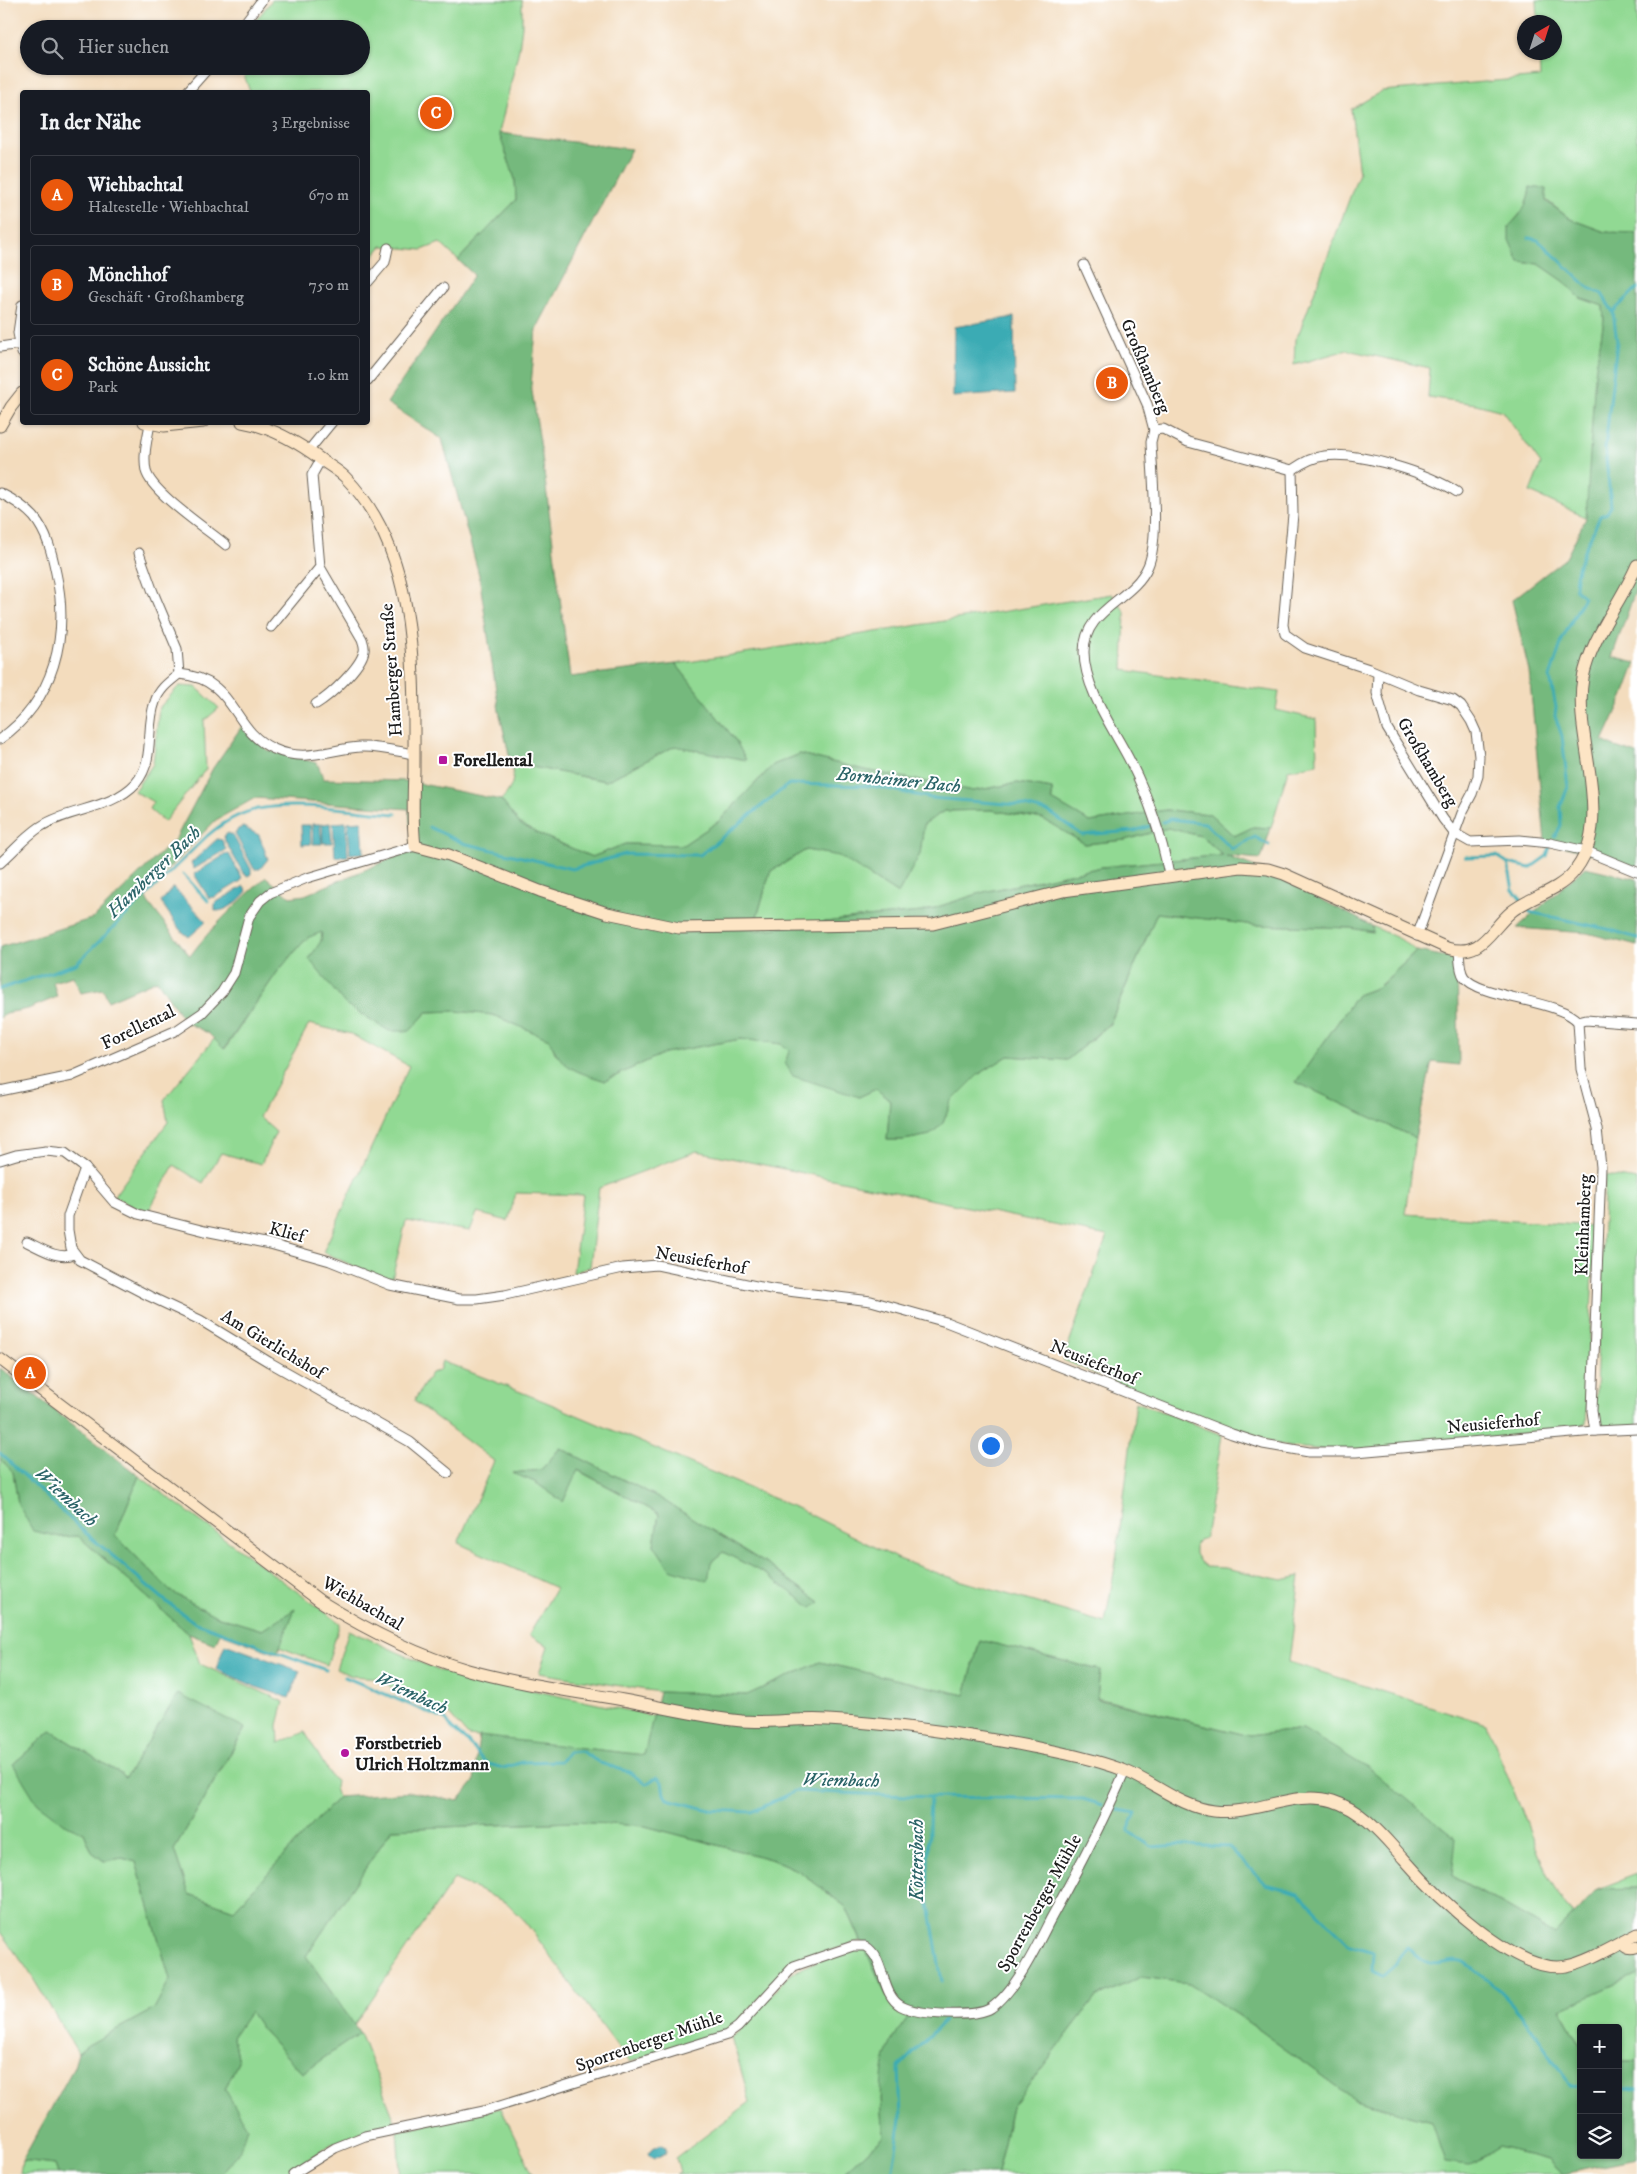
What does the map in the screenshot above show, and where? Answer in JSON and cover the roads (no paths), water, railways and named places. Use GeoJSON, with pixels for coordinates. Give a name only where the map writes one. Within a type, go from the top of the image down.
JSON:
{"type":"FeatureCollection","features":[{"type":"Feature","properties":{"kind":"street"},"geometry":{"type":"LineString","coordinates":[[247,20],[262,0]]}},
{"type":"Feature","properties":{"kind":"street"},"geometry":{"type":"LineString","coordinates":[[189,90],[202,75]]}},
{"type":"Feature","properties":{"kind":"street"},"geometry":{"type":"LineString","coordinates":[[370,280],[385,262],[388,248]]}},
{"type":"Feature","properties":{"kind":"street","name":"Großhamberg"},"geometry":{"type":"LineString","coordinates":[[1084,265],[1147,404],[1154,430],[1163,429],[1188,442],[1292,470],[1293,514],[1283,625],[1285,634],[1305,648],[1419,690],[1453,700],[1461,706],[1471,721],[1476,732],[1479,756],[1478,776],[1454,833],[1417,936]]}},
{"type":"Feature","properties":{"kind":"street"},"geometry":{"type":"LineString","coordinates":[[370,378],[443,288]]}},
{"type":"Feature","properties":{"kind":"street"},"geometry":{"type":"LineString","coordinates":[[20,319],[18,333],[20,344]]}},
{"type":"Feature","properties":{"kind":"street"},"geometry":{"type":"LineString","coordinates":[[0,347],[20,349]]}},
{"type":"Feature","properties":{"kind":"street"},"geometry":{"type":"LineString","coordinates":[[0,426],[11,406],[20,395]]}},
{"type":"Feature","properties":{"kind":"street"},"geometry":{"type":"LineString","coordinates":[[147,425],[145,453],[147,473],[156,488],[226,545]]}},
{"type":"Feature","properties":{"kind":"street"},"geometry":{"type":"LineString","coordinates":[[158,425],[176,425]]}},
{"type":"Feature","properties":{"kind":"street","name":"Hamberger Straße"},"geometry":{"type":"LineString","coordinates":[[253,425],[288,438],[309,450],[344,476],[372,512],[390,547],[402,581],[411,652],[416,846]]}},
{"type":"Feature","properties":{"kind":"street"},"geometry":{"type":"LineString","coordinates":[[309,450],[330,425]]}},
{"type":"Feature","properties":{"kind":"street"},"geometry":{"type":"LineString","coordinates":[[1154,430],[1152,442],[1154,538],[1151,556],[1147,568],[1139,580],[1104,610],[1094,622],[1086,637],[1084,652],[1086,669],[1094,693],[1132,765],[1149,806],[1169,875]]}},
{"type":"Feature","properties":{"kind":"street"},"geometry":{"type":"LineString","coordinates":[[1292,470],[1305,461],[1341,454],[1391,465],[1430,477],[1457,492]]}},
{"type":"Feature","properties":{"kind":"street","name":"Hamberger Straße"},"geometry":{"type":"LineString","coordinates":[[316,704],[327,698],[349,673],[361,659],[364,649],[362,639],[320,567],[312,475],[321,459]]}},
{"type":"Feature","properties":{"kind":"street"},"geometry":{"type":"LineString","coordinates":[[0,493],[18,503],[33,516],[44,532],[57,574],[62,612],[59,649],[46,688],[20,723],[0,740]]}},
{"type":"Feature","properties":{"kind":"street"},"geometry":{"type":"LineString","coordinates":[[139,553],[177,649],[179,674]]}},
{"type":"Feature","properties":{"kind":"street"},"geometry":{"type":"LineString","coordinates":[[416,846],[449,855],[607,913],[679,928],[933,924],[1063,891],[1169,875],[1241,867],[1268,869],[1308,884],[1417,936],[1447,948],[1471,949],[1482,943],[1518,906],[1566,880],[1573,873],[1586,851],[1593,814],[1582,717],[1581,693],[1583,678],[1593,645],[1618,605],[1637,565]]}},
{"type":"Feature","properties":{"kind":"street"},"geometry":{"type":"LineString","coordinates":[[271,627],[320,567]]}},
{"type":"Feature","properties":{"kind":"street"},"geometry":{"type":"LineString","coordinates":[[0,863],[40,827],[60,817],[107,802],[135,783],[147,760],[154,702],[164,685],[179,674],[196,676],[210,682],[222,693],[257,737],[268,746],[287,754],[315,756],[347,748],[374,747],[413,754]]}},
{"type":"Feature","properties":{"kind":"street","name":"Großhamberg"},"geometry":{"type":"LineString","coordinates":[[1378,674],[1377,693],[1387,728],[1443,819],[1454,833],[1470,842],[1520,840],[1550,843],[1586,851],[1637,872]]}},
{"type":"Feature","properties":{"kind":"street","name":"Forellental"},"geometry":{"type":"LineString","coordinates":[[0,1091],[72,1076],[177,1030],[202,1013],[222,992],[234,973],[249,917],[260,901],[270,893],[307,878],[416,846]]}},
{"type":"Feature","properties":{"kind":"street"},"geometry":{"type":"LineString","coordinates":[[1459,950],[1461,970],[1468,981],[1482,988],[1564,1013],[1575,1018],[1578,1022],[1586,1020],[1637,1024]]}},
{"type":"Feature","properties":{"kind":"street","name":"Kleinhamberg"},"geometry":{"type":"LineString","coordinates":[[1578,1022],[1581,1069],[1597,1130],[1601,1167],[1592,1411],[1595,1431]]}},
{"type":"Feature","properties":{"kind":"street","name":"Klief"},"geometry":{"type":"LineString","coordinates":[[0,1160],[16,1155],[46,1151],[65,1153],[85,1168],[114,1202],[138,1214],[206,1231],[270,1244],[330,1261],[390,1285],[459,1299],[477,1299],[504,1295],[584,1276]]}},
{"type":"Feature","properties":{"kind":"street"},"geometry":{"type":"LineString","coordinates":[[27,1242],[58,1256],[67,1257],[74,1254],[68,1230],[68,1216],[85,1168]]}},
{"type":"Feature","properties":{"kind":"street","name":"Am Gierlichshof"},"geometry":{"type":"LineString","coordinates":[[74,1254],[87,1265],[200,1320],[269,1362],[410,1442],[448,1473]]}},
{"type":"Feature","properties":{"kind":"street","name":"Neusieferhof"},"geometry":{"type":"LineString","coordinates":[[584,1276],[622,1268],[657,1265],[771,1289],[844,1297],[897,1308],[946,1322],[1003,1343],[1232,1434],[1291,1450],[1329,1454],[1637,1429]]}},
{"type":"Feature","properties":{"kind":"street","name":"Wiehbachtal"},"geometry":{"type":"LineString","coordinates":[[0,1359],[320,1601],[369,1630],[419,1653],[468,1670],[744,1721],[818,1719],[853,1721],[933,1731],[1039,1748],[1090,1760],[1125,1771],[1190,1805],[1211,1811],[1229,1812],[1303,1798],[1318,1798],[1350,1808],[1363,1816],[1410,1866],[1473,1924],[1520,1957],[1540,1966],[1554,1968],[1569,1966],[1637,1934]]}},
{"type":"Feature","properties":{"kind":"street","name":"Sporrenberger Mühle"},"geometry":{"type":"LineString","coordinates":[[293,2174],[335,2148],[365,2136],[484,2111],[727,2035],[738,2027],[794,1966],[853,1946],[865,1946],[874,1954],[892,1998],[903,2007],[951,2014],[975,2012],[990,2008],[1016,1981],[1029,1960],[1091,1846],[1125,1771]]}},
{"type":"Feature","properties":{"kind":"street"},"geometry":{"type":"LineString","coordinates":[[1622,1942],[1625,1946],[1631,1948],[1637,1946]]}},
{"type":"Feature","properties":{"kind":"water"},"geometry":{"type":"Polygon","coordinates":[[[1014,317],[1015,393],[953,397],[954,327],[1014,317]]]}},
{"type":"Feature","properties":{"kind":"water"},"geometry":{"type":"Polygon","coordinates":[[[362,821],[364,853],[350,854],[348,822],[362,821]]]}},
{"type":"Feature","properties":{"kind":"water"},"geometry":{"type":"Polygon","coordinates":[[[346,822],[348,856],[335,857],[333,823],[346,822]]]}},
{"type":"Feature","properties":{"kind":"water"},"geometry":{"type":"Polygon","coordinates":[[[330,823],[332,843],[323,843],[322,824],[330,823]]]}},
{"type":"Feature","properties":{"kind":"water"},"geometry":{"type":"Polygon","coordinates":[[[312,824],[320,824],[322,844],[313,844],[312,824]]]}},
{"type":"Feature","properties":{"kind":"water"},"geometry":{"type":"Polygon","coordinates":[[[301,825],[310,825],[311,844],[302,845],[301,825]]]}},
{"type":"Feature","properties":{"kind":"water"},"geometry":{"type":"Polygon","coordinates":[[[243,827],[259,835],[268,859],[260,869],[254,869],[235,834],[238,829],[243,827]]]}},
{"type":"Feature","properties":{"kind":"water"},"geometry":{"type":"Polygon","coordinates":[[[228,833],[233,835],[251,869],[251,874],[248,876],[243,873],[225,841],[224,836],[228,833]]]}},
{"type":"Feature","properties":{"kind":"water"},"geometry":{"type":"Polygon","coordinates":[[[217,839],[222,840],[226,850],[194,869],[191,863],[217,839]]]}},
{"type":"Feature","properties":{"kind":"water"},"geometry":{"type":"Polygon","coordinates":[[[229,854],[242,878],[241,881],[215,897],[209,898],[194,874],[229,854]]]}},
{"type":"Feature","properties":{"kind":"water"},"geometry":{"type":"Polygon","coordinates":[[[244,886],[247,891],[237,902],[224,910],[215,911],[215,903],[244,886]]]}},
{"type":"Feature","properties":{"kind":"water"},"geometry":{"type":"Polygon","coordinates":[[[173,887],[205,920],[205,923],[189,937],[180,930],[161,902],[173,887]]]}},
{"type":"Feature","properties":{"kind":"water"},"geometry":{"type":"Polygon","coordinates":[[[225,1644],[300,1671],[289,1698],[256,1687],[216,1669],[225,1644]]]}},
{"type":"Feature","properties":{"kind":"water"},"geometry":{"type":"Polygon","coordinates":[[[661,2144],[666,2148],[666,2153],[653,2159],[648,2154],[653,2148],[661,2144]]]}},
{"type":"Feature","properties":{"kind":"waterway"},"geometry":{"type":"LineString","coordinates":[[1529,238],[1538,240],[1589,288],[1602,294],[1613,312]]}},
{"type":"Feature","properties":{"kind":"waterway"},"geometry":{"type":"LineString","coordinates":[[1555,837],[1561,825],[1560,807],[1568,787],[1562,736],[1555,716],[1556,707],[1550,677],[1563,638],[1584,597],[1575,589],[1580,561],[1600,516],[1607,513],[1611,506],[1605,448],[1617,341],[1613,312],[1637,288]]}},
{"type":"Feature","properties":{"kind":"waterway","name":"Bornheimer Bach"},"geometry":{"type":"LineString","coordinates":[[429,827],[463,843],[572,869],[626,854],[700,855],[789,784],[872,786],[931,798],[1020,805],[1049,812],[1082,835],[1134,831],[1150,826]]}},
{"type":"Feature","properties":{"kind":"waterway","name":"Hamberger Bach"},"geometry":{"type":"LineString","coordinates":[[0,989],[76,964],[207,836],[237,816],[258,809],[291,806],[327,807],[396,814]]}},
{"type":"Feature","properties":{"kind":"waterway","name":"Bornheimer Bach"},"geometry":{"type":"LineString","coordinates":[[1163,822],[1170,819],[1205,823],[1232,849],[1255,837],[1269,845]]}},
{"type":"Feature","properties":{"kind":"waterway"},"geometry":{"type":"LineString","coordinates":[[1508,863],[1530,868],[1547,856],[1550,847]]}},
{"type":"Feature","properties":{"kind":"waterway","name":"Bornheimer Bach"},"geometry":{"type":"LineString","coordinates":[[1465,857],[1497,856],[1508,863],[1513,890],[1522,901]]}},
{"type":"Feature","properties":{"kind":"waterway"},"geometry":{"type":"LineString","coordinates":[[183,874],[208,901]]}},
{"type":"Feature","properties":{"kind":"waterway","name":"Bornheimer Bach"},"geometry":{"type":"LineString","coordinates":[[1526,906],[1530,912],[1611,930],[1637,938]]}},
{"type":"Feature","properties":{"kind":"waterway","name":"Wiembach"},"geometry":{"type":"LineString","coordinates":[[0,1453],[81,1529],[168,1603],[194,1622],[326,1670]]}},
{"type":"Feature","properties":{"kind":"waterway","name":"Wiembach"},"geometry":{"type":"LineString","coordinates":[[345,1677],[446,1720],[452,1729],[468,1742],[485,1763],[503,1768],[523,1762],[561,1761],[568,1752],[581,1751],[600,1763],[629,1772],[646,1784],[657,1777],[662,1782],[667,1799],[710,1810],[752,1812],[796,1791],[930,1797],[1083,1799],[1102,1805]]}},
{"type":"Feature","properties":{"kind":"waterway","name":"Köttersbach"},"geometry":{"type":"LineString","coordinates":[[930,1797],[927,1892],[942,1982]]}},
{"type":"Feature","properties":{"kind":"waterway","name":"Wiembach"},"geometry":{"type":"LineString","coordinates":[[1118,1810],[1136,1813],[1128,1831],[1152,1847],[1179,1845],[1229,1847],[1265,1884],[1299,1893],[1350,1945],[1373,1952],[1372,1971],[1381,1976],[1395,1964],[1407,1947],[1422,1960],[1430,1963],[1440,1964],[1454,1961],[1468,1965],[1507,1998],[1541,2041],[1571,2086],[1577,2087]]}},
{"type":"Feature","properties":{"kind":"waterway","name":"Köttersbach"},"geometry":{"type":"LineString","coordinates":[[892,2174],[901,2119],[899,2067],[944,2021]]}},
{"type":"Feature","properties":{"kind":"waterway","name":"Wiembach"},"geometry":{"type":"LineString","coordinates":[[1622,2088],[1637,2090]]}},
{"type":"Feature","properties":{"kind":"place","name":"Schöne Aussicht"},"geometry":{"type":"Point","coordinates":[436,113]}},
{"type":"Feature","properties":{"kind":"place","name":"Mönchhof"},"geometry":{"type":"Point","coordinates":[1112,383]}},
{"type":"Feature","properties":{"kind":"place","name":"Forellental"},"geometry":{"type":"Point","coordinates":[443,760]}},
{"type":"Feature","properties":{"kind":"place","name":"Wiehbachtal"},"geometry":{"type":"Point","coordinates":[30,1373]}},
{"type":"Feature","properties":{"kind":"place","name":"Forstbetrieb Ulrich Holtzmann"},"geometry":{"type":"Point","coordinates":[345,1753]}}]}
